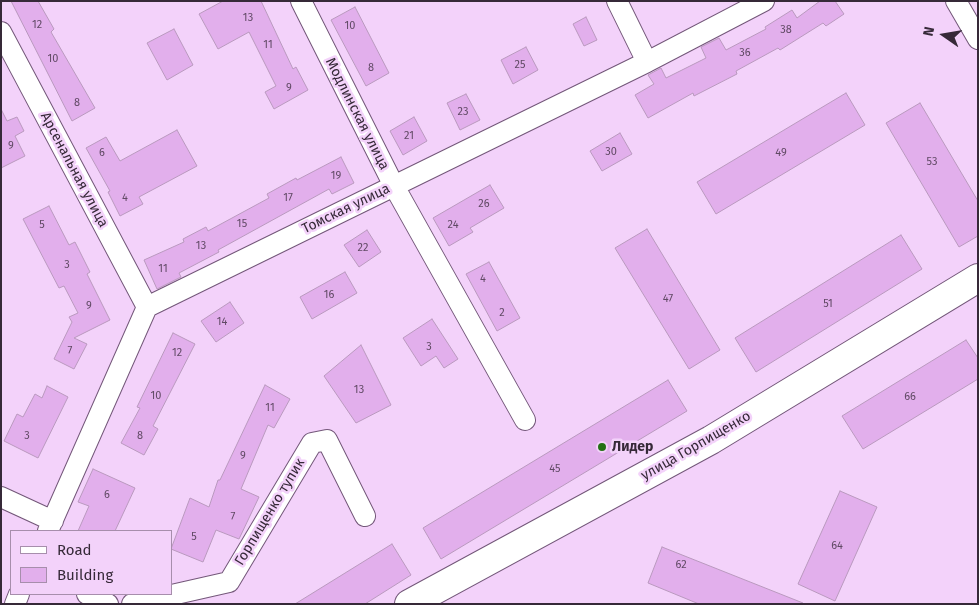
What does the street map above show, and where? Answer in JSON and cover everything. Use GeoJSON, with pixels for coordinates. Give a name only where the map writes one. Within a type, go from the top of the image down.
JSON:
{"type":"FeatureCollection","features":[{"type":"Feature","properties":{"kind":"main road","name":"улица Горпищенко"},"geometry":{"type":"LineString","coordinates":[[409,604],[711,440],[978,278]]}},
{"type":"Feature","properties":{"kind":"street","name":"Модлинская улица"},"geometry":{"type":"LineString","coordinates":[[301,1],[394,186],[488,357],[525,420]]}},
{"type":"Feature","properties":{"kind":"street"},"geometry":{"type":"LineString","coordinates":[[617,1],[647,62]]}},
{"type":"Feature","properties":{"kind":"street","name":"Томская улица"},"geometry":{"type":"LineString","coordinates":[[147,307],[647,62],[764,1]]}},
{"type":"Feature","properties":{"kind":"street"},"geometry":{"type":"LineString","coordinates":[[956,1],[972,16],[978,39]]}},
{"type":"Feature","properties":{"kind":"street","name":"Арсенальная улица"},"geometry":{"type":"LineString","coordinates":[[1,32],[147,307]]}},
{"type":"Feature","properties":{"kind":"street"},"geometry":{"type":"LineString","coordinates":[[1,497],[50,526],[147,307]]}},
{"type":"Feature","properties":{"kind":"street","name":"Горпищенко тупик"},"geometry":{"type":"LineString","coordinates":[[172,595],[229,582],[312,442],[327,440],[365,516]]}},
{"type":"Feature","properties":{"kind":"street"},"geometry":{"type":"LineString","coordinates":[[89,595],[108,604]]}},
{"type":"Feature","properties":{"kind":"street","name":"Горпищенко тупик"},"geometry":{"type":"LineString","coordinates":[[132,604],[172,595]]}},
{"type":"Feature","properties":{"kind":"building"},"geometry":{"type":"Polygon","coordinates":[[[11,1],[38,1],[54,29],[51,32],[95,108],[72,121],[11,1]]]}},
{"type":"Feature","properties":{"kind":"building"},"geometry":{"type":"Polygon","coordinates":[[[223,1],[261,1],[293,69],[296,67],[308,90],[274,109],[265,92],[276,86],[249,32],[218,49],[199,14],[223,1]]]}},
{"type":"Feature","properties":{"kind":"building"},"geometry":{"type":"Polygon","coordinates":[[[820,1],[835,1],[844,14],[826,26],[823,23],[780,50],[778,48],[736,71],[737,74],[694,96],[693,93],[648,118],[635,95],[654,84],[648,75],[661,68],[666,78],[706,58],[701,47],[719,38],[726,50],[766,29],[765,27],[792,10],[797,18],[820,1]]]}},
{"type":"Feature","properties":{"kind":"building"},"geometry":{"type":"Polygon","coordinates":[[[355,7],[389,73],[366,86],[331,20],[355,7]]]}},
{"type":"Feature","properties":{"kind":"building"},"geometry":{"type":"Polygon","coordinates":[[[586,17],[597,40],[584,46],[573,24],[586,17]]]}},
{"type":"Feature","properties":{"kind":"building"},"geometry":{"type":"Polygon","coordinates":[[[174,29],[193,65],[167,80],[147,43],[174,29]]]}},
{"type":"Feature","properties":{"kind":"building"},"geometry":{"type":"Polygon","coordinates":[[[526,47],[538,70],[513,84],[501,60],[526,47]]]}},
{"type":"Feature","properties":{"kind":"building"},"geometry":{"type":"Polygon","coordinates":[[[846,93],[865,125],[716,214],[697,182],[846,93]]]}},
{"type":"Feature","properties":{"kind":"building"},"geometry":{"type":"Polygon","coordinates":[[[466,94],[480,120],[460,130],[447,103],[466,94]]]}},
{"type":"Feature","properties":{"kind":"building"},"geometry":{"type":"Polygon","coordinates":[[[920,103],[978,201],[978,236],[959,247],[886,123],[920,103]]]}},
{"type":"Feature","properties":{"kind":"building"},"geometry":{"type":"Polygon","coordinates":[[[1,109],[7,121],[17,117],[24,131],[15,136],[25,156],[1,168],[1,109]]]}},
{"type":"Feature","properties":{"kind":"building"},"geometry":{"type":"Polygon","coordinates":[[[414,117],[427,141],[403,155],[390,131],[414,117]]]}},
{"type":"Feature","properties":{"kind":"building"},"geometry":{"type":"Polygon","coordinates":[[[177,130],[197,166],[139,197],[143,204],[120,216],[108,192],[110,191],[86,148],[106,137],[120,161],[177,130]]]}},
{"type":"Feature","properties":{"kind":"building"},"geometry":{"type":"Polygon","coordinates":[[[620,133],[632,154],[602,171],[590,151],[620,133]]]}},
{"type":"Feature","properties":{"kind":"building"},"geometry":{"type":"Polygon","coordinates":[[[341,157],[354,183],[332,194],[329,189],[218,250],[219,252],[179,273],[181,277],[157,289],[144,260],[184,242],[183,239],[206,227],[208,231],[269,198],[267,194],[341,157]]]}},
{"type":"Feature","properties":{"kind":"building"},"geometry":{"type":"Polygon","coordinates":[[[490,185],[504,208],[470,228],[473,232],[449,246],[433,218],[490,185]]]}},
{"type":"Feature","properties":{"kind":"building"},"geometry":{"type":"Polygon","coordinates":[[[49,206],[69,245],[75,242],[90,272],[87,274],[110,320],[74,338],[87,344],[74,369],[54,359],[72,322],[69,317],[78,313],[64,286],[59,288],[23,219],[49,206]]]}},
{"type":"Feature","properties":{"kind":"building"},"geometry":{"type":"Polygon","coordinates":[[[647,229],[720,350],[689,369],[615,248],[647,229]]]}},
{"type":"Feature","properties":{"kind":"building"},"geometry":{"type":"Polygon","coordinates":[[[367,230],[381,252],[359,267],[344,245],[367,230]]]}},
{"type":"Feature","properties":{"kind":"building"},"geometry":{"type":"Polygon","coordinates":[[[901,235],[922,269],[756,372],[735,338],[901,235]]]}},
{"type":"Feature","properties":{"kind":"building"},"geometry":{"type":"Polygon","coordinates":[[[489,262],[520,318],[497,331],[466,274],[489,262]]]}},
{"type":"Feature","properties":{"kind":"building"},"geometry":{"type":"Polygon","coordinates":[[[345,272],[357,293],[312,319],[300,297],[345,272]]]}},
{"type":"Feature","properties":{"kind":"building"},"geometry":{"type":"Polygon","coordinates":[[[230,302],[244,323],[216,342],[201,321],[230,302]]]}},
{"type":"Feature","properties":{"kind":"building"},"geometry":{"type":"Polygon","coordinates":[[[432,319],[458,359],[444,368],[436,356],[421,366],[403,338],[432,319]]]}},
{"type":"Feature","properties":{"kind":"building"},"geometry":{"type":"Polygon","coordinates":[[[173,333],[195,344],[153,426],[158,429],[144,455],[121,443],[140,408],[137,407],[173,333]]]}},
{"type":"Feature","properties":{"kind":"building"},"geometry":{"type":"Polygon","coordinates":[[[966,340],[978,358],[978,379],[863,449],[842,416],[966,340]]]}},
{"type":"Feature","properties":{"kind":"building"},"geometry":{"type":"Polygon","coordinates":[[[361,345],[391,405],[356,423],[324,376],[361,345]]]}},
{"type":"Feature","properties":{"kind":"building"},"geometry":{"type":"Polygon","coordinates":[[[668,380],[687,411],[441,559],[423,528],[668,380]]]}},
{"type":"Feature","properties":{"kind":"building"},"geometry":{"type":"Polygon","coordinates":[[[265,385],[290,399],[274,428],[268,425],[241,489],[259,497],[239,539],[216,530],[203,562],[172,549],[190,498],[209,507],[218,480],[220,480],[265,385]]]}},
{"type":"Feature","properties":{"kind":"building"},"geometry":{"type":"Polygon","coordinates":[[[47,386],[68,397],[38,458],[4,441],[17,414],[23,417],[35,394],[42,398],[47,386]]]}},
{"type":"Feature","properties":{"kind":"building"},"geometry":{"type":"Polygon","coordinates":[[[93,469],[135,488],[115,530],[78,530],[89,506],[78,502],[93,469]]]}},
{"type":"Feature","properties":{"kind":"building"},"geometry":{"type":"Polygon","coordinates":[[[840,491],[877,507],[835,601],[798,584],[840,491]]]}},
{"type":"Feature","properties":{"kind":"building"},"geometry":{"type":"Polygon","coordinates":[[[392,544],[411,575],[365,604],[295,604],[392,544]]]}},
{"type":"Feature","properties":{"kind":"building"},"geometry":{"type":"Polygon","coordinates":[[[662,547],[803,604],[699,604],[648,583],[662,547]]]}},
{"type":"Feature","properties":{"kind":"place","name":"Лидер"},"geometry":{"type":"Point","coordinates":[602,447]}}]}
